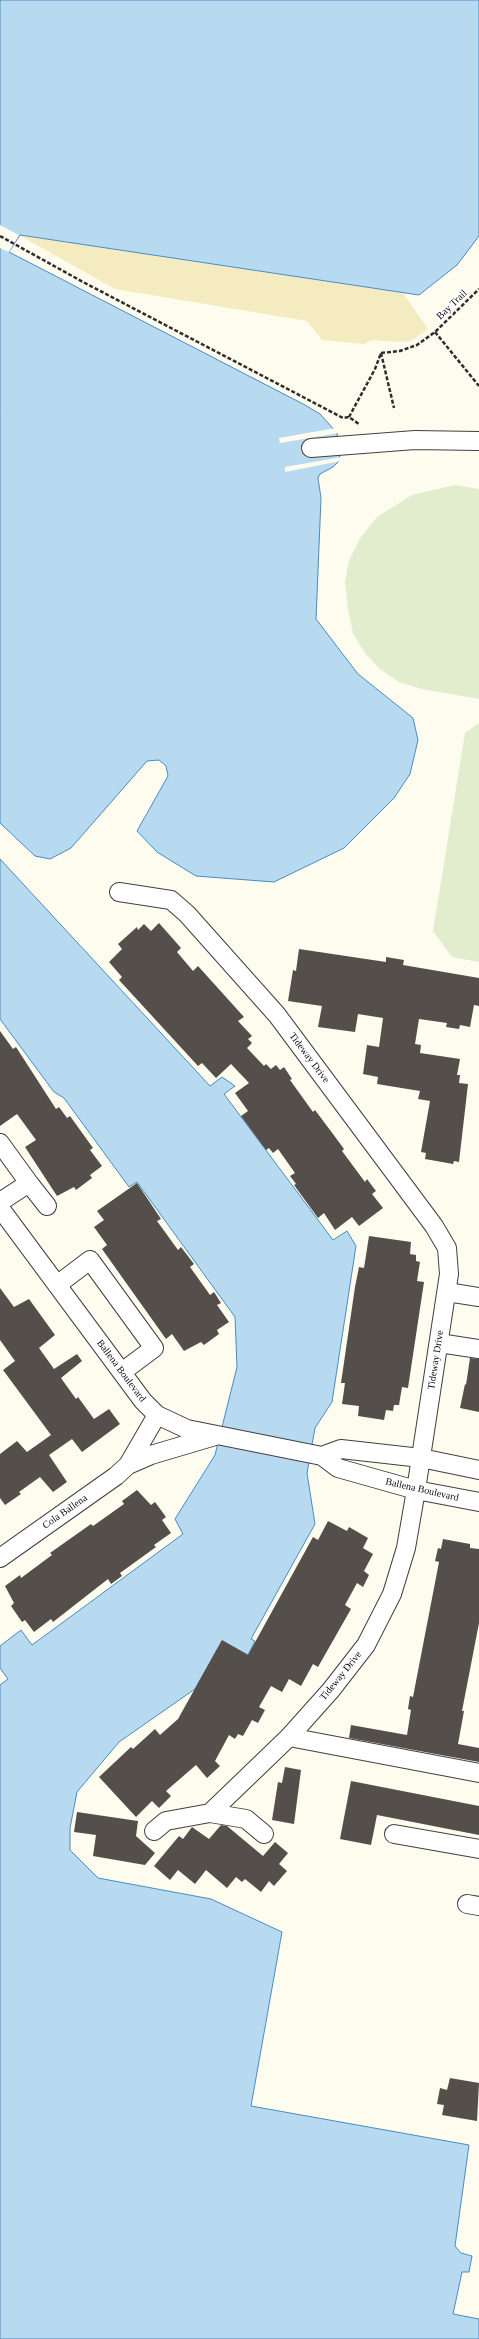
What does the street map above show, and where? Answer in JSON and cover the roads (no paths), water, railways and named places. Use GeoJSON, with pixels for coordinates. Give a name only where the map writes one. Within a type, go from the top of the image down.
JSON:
{"type":"FeatureCollection","features":[{"type":"Feature","properties":{"kind":"street"},"geometry":{"type":"LineString","coordinates":[[311,448],[415,440],[479,441]]}},
{"type":"Feature","properties":{"kind":"street","name":"Tideway Drive"},"geometry":{"type":"LineString","coordinates":[[119,892],[171,900],[187,914],[277,1015],[434,1226],[447,1248],[449,1274],[447,1292],[416,1490],[406,1548],[392,1594],[366,1645],[331,1690],[289,1737],[210,1813]]}},
{"type":"Feature","properties":{"kind":"street"},"geometry":{"type":"LineString","coordinates":[[0,1143],[47,1206]]}},
{"type":"Feature","properties":{"kind":"street"},"geometry":{"type":"LineString","coordinates":[[0,1202],[29,1183]]}},
{"type":"Feature","properties":{"kind":"street","name":"Ballena Boulevard"},"geometry":{"type":"LineString","coordinates":[[0,1208],[143,1401],[157,1415],[187,1428],[218,1436],[322,1456],[338,1468],[416,1490],[479,1502]]}},
{"type":"Feature","properties":{"kind":"street"},"geometry":{"type":"LineString","coordinates":[[57,1285],[90,1260],[154,1348],[122,1372]]}},
{"type":"Feature","properties":{"kind":"street"},"geometry":{"type":"LineString","coordinates":[[447,1292],[479,1297]]}},
{"type":"Feature","properties":{"kind":"street"},"geometry":{"type":"LineString","coordinates":[[439,1343],[479,1349]]}},
{"type":"Feature","properties":{"kind":"street","name":"Cola Ballena"},"geometry":{"type":"LineString","coordinates":[[0,1558],[116,1476],[128,1465],[157,1415]]}},
{"type":"Feature","properties":{"kind":"street","name":"Cola Ballena"},"geometry":{"type":"LineString","coordinates":[[128,1465],[163,1450],[218,1436]]}},
{"type":"Feature","properties":{"kind":"street","name":"Ballena Boulevard"},"geometry":{"type":"LineString","coordinates":[[322,1456],[341,1450],[421,1458],[479,1470]]}},
{"type":"Feature","properties":{"kind":"street"},"geometry":{"type":"LineString","coordinates":[[289,1737],[479,1773]]}},
{"type":"Feature","properties":{"kind":"street"},"geometry":{"type":"LineString","coordinates":[[154,1831],[166,1821],[210,1813],[246,1819],[264,1834]]}},
{"type":"Feature","properties":{"kind":"street"},"geometry":{"type":"LineString","coordinates":[[394,1834],[479,1849]]}},
{"type":"Feature","properties":{"kind":"water"},"geometry":{"type":"Polygon","coordinates":[[[0,0],[479,0],[479,236],[457,265],[419,295],[20,235],[9,252],[305,405],[320,414],[337,433],[340,460],[333,467],[320,474],[318,478],[321,498],[316,619],[358,674],[413,718],[418,740],[410,774],[394,798],[344,848],[274,882],[196,876],[157,852],[137,831],[168,776],[166,766],[159,760],[147,761],[71,848],[50,859],[35,856],[0,823],[0,0]]]}},
{"type":"Feature","properties":{"kind":"water"},"geometry":{"type":"Polygon","coordinates":[[[0,859],[210,1086],[222,1077],[235,1086],[224,1094],[333,1240],[347,1231],[356,1246],[332,1402],[315,1428],[307,1473],[315,1524],[251,1639],[255,1641],[248,1655],[222,1641],[195,1689],[119,1742],[77,1792],[70,1828],[70,1850],[98,1878],[211,1899],[282,1932],[251,2106],[469,2145],[455,2246],[461,2253],[472,2256],[469,2272],[462,2272],[453,2314],[479,2319],[479,2339],[0,2339],[0,1685],[8,1679],[0,1668],[0,1646],[21,1630],[32,1645],[183,1534],[175,1519],[215,1455],[237,1367],[235,1317],[137,1182],[129,1187],[64,1098],[54,1092],[0,1019],[0,859]]]}}]}
